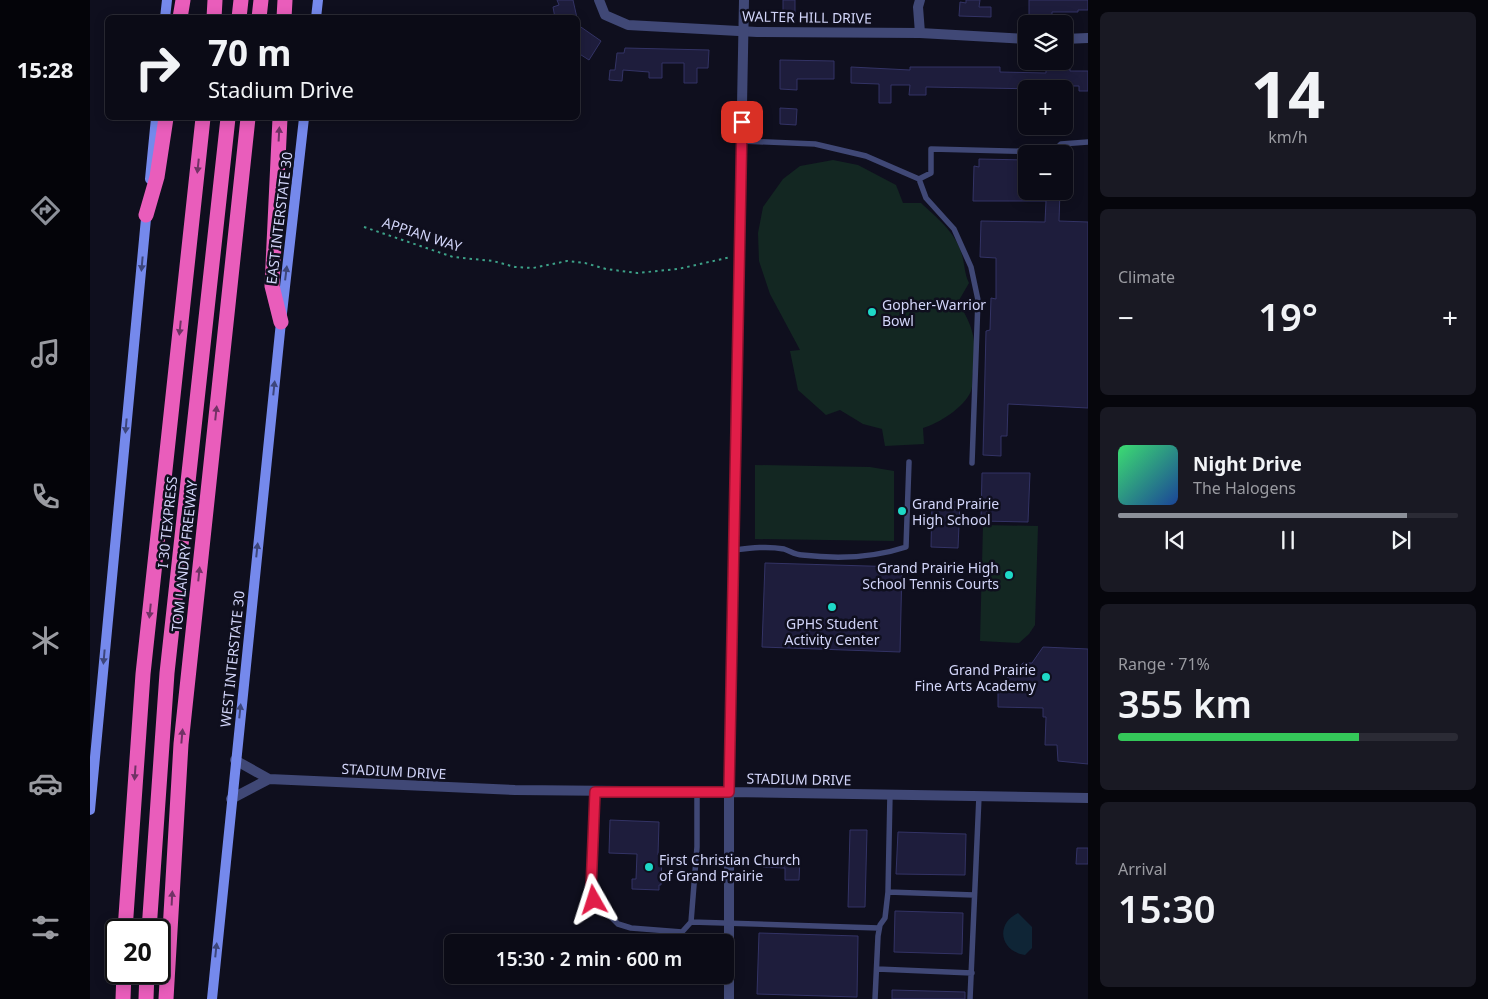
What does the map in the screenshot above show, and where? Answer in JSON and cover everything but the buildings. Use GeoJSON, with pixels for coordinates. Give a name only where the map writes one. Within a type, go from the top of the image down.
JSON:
{"type":"FeatureCollection","features":[{"type":"Feature","properties":{"kind":"highway"},"geometry":{"type":"LineString","coordinates":[[180,15],[183,0]]}},
{"type":"Feature","properties":{"kind":"highway"},"geometry":{"type":"LineString","coordinates":[[214,15],[215,0]]}},
{"type":"Feature","properties":{"kind":"highway"},"geometry":{"type":"LineString","coordinates":[[239,15],[241,0]]}},
{"type":"Feature","properties":{"kind":"highway"},"geometry":{"type":"LineString","coordinates":[[259,15],[261,0]]}},
{"type":"Feature","properties":{"kind":"highway"},"geometry":{"type":"LineString","coordinates":[[284,0],[284,15]]}},
{"type":"Feature","properties":{"kind":"highway"},"geometry":{"type":"LineString","coordinates":[[146,215],[157,177],[166,120]]}},
{"type":"Feature","properties":{"kind":"highway","name":"TOM LANDRY FREEWAY"},"geometry":{"type":"LineString","coordinates":[[127,919],[143,674],[203,120]]}},
{"type":"Feature","properties":{"kind":"highway","name":"I 30 TEXPRESS"},"geometry":{"type":"LineString","coordinates":[[150,919],[167,673],[228,120]]}},
{"type":"Feature","properties":{"kind":"highway","name":"TOM LANDRY FREEWAY"},"geometry":{"type":"LineString","coordinates":[[166,999],[182,744],[248,120]]}},
{"type":"Feature","properties":{"kind":"highway"},"geometry":{"type":"LineString","coordinates":[[280,120],[272,286],[281,322]]}},
{"type":"Feature","properties":{"kind":"highway"},"geometry":{"type":"LineString","coordinates":[[123,999],[124,984]]}},
{"type":"Feature","properties":{"kind":"highway"},"geometry":{"type":"LineString","coordinates":[[146,999],[147,984]]}},
{"type":"Feature","properties":{"kind":"main road"},"geometry":{"type":"LineString","coordinates":[[165,15],[167,0]]}},
{"type":"Feature","properties":{"kind":"main road"},"geometry":{"type":"LineString","coordinates":[[316,15],[318,0]]}},
{"type":"Feature","properties":{"kind":"main road"},"geometry":{"type":"LineString","coordinates":[[90,810],[156,120]]}},
{"type":"Feature","properties":{"kind":"main road","name":"EAST INTERSTATE 30"},"geometry":{"type":"LineString","coordinates":[[281,322],[304,120]]}},
{"type":"Feature","properties":{"kind":"main road","name":"WEST INTERSTATE 30"},"geometry":{"type":"LineString","coordinates":[[212,999],[281,322]]}},
{"type":"Feature","properties":{"kind":"street","name":"WALTER HILL DRIVE"},"geometry":{"type":"LineString","coordinates":[[599,0],[605,15],[628,26],[757,32],[920,33],[1018,39]]}},
{"type":"Feature","properties":{"kind":"street"},"geometry":{"type":"LineString","coordinates":[[729,999],[729,792],[744,0]]}},
{"type":"Feature","properties":{"kind":"street"},"geometry":{"type":"LineString","coordinates":[[920,0],[918,7],[920,33]]}},
{"type":"Feature","properties":{"kind":"street"},"geometry":{"type":"LineString","coordinates":[[1073,39],[1088,38]]}},
{"type":"Feature","properties":{"kind":"street","name":"STADIUM DRIVE"},"geometry":{"type":"LineString","coordinates":[[235,760],[269,779],[595,792],[697,791],[1088,798]]}},
{"type":"Feature","properties":{"kind":"street"},"geometry":{"type":"LineString","coordinates":[[231,799],[269,779]]}},
{"type":"Feature","properties":{"kind":"lane"},"geometry":{"type":"LineString","coordinates":[[742,141],[815,144],[866,156],[919,179],[926,198],[954,229],[972,267],[978,300],[972,463]]}},
{"type":"Feature","properties":{"kind":"lane"},"geometry":{"type":"LineString","coordinates":[[919,179],[931,173],[931,149],[1053,152],[1062,144],[1088,142]]}},
{"type":"Feature","properties":{"kind":"lane"},"geometry":{"type":"LineString","coordinates":[[734,550],[763,547],[785,550],[800,555],[864,556],[888,553],[906,547],[909,462]]}},
{"type":"Feature","properties":{"kind":"lane"},"geometry":{"type":"LineString","coordinates":[[595,792],[591,889],[594,900],[618,924],[631,928],[682,932],[691,922],[697,847],[697,791]]}},
{"type":"Feature","properties":{"kind":"lane"},"geometry":{"type":"LineString","coordinates":[[875,999],[880,928],[885,918],[888,892],[890,794]]}},
{"type":"Feature","properties":{"kind":"lane"},"geometry":{"type":"LineString","coordinates":[[970,999],[978,796]]}},
{"type":"Feature","properties":{"kind":"lane"},"geometry":{"type":"LineString","coordinates":[[888,892],[974,894]]}},
{"type":"Feature","properties":{"kind":"lane"},"geometry":{"type":"LineString","coordinates":[[691,922],[880,928]]}},
{"type":"Feature","properties":{"kind":"lane"},"geometry":{"type":"LineString","coordinates":[[877,970],[972,973]]}},
{"type":"Feature","properties":{"kind":"path","name":"APPIAN WAY"},"geometry":{"type":"LineString","coordinates":[[364,226],[453,257],[493,261],[516,267],[533,268],[567,261],[638,273],[678,269],[740,255]]}},
{"type":"Feature","properties":{"kind":"green space","name":"Gopher-Warrior Bowl"},"geometry":{"type":"Polygon","coordinates":[[[833,160],[858,165],[896,185],[903,203],[921,203],[950,231],[961,252],[969,283],[958,302],[968,320],[973,335],[972,389],[968,397],[957,409],[943,419],[923,428],[924,444],[885,446],[882,429],[863,424],[840,410],[826,415],[798,390],[790,351],[800,350],[770,294],[759,261],[758,233],[763,207],[783,179],[800,166],[833,160]]]}},
{"type":"Feature","properties":{"kind":"green space"},"geometry":{"type":"Polygon","coordinates":[[[755,465],[870,467],[894,471],[894,541],[755,539],[755,465]]]}},
{"type":"Feature","properties":{"kind":"green space","name":"Grand Prairie High School Tennis Courts"},"geometry":{"type":"Polygon","coordinates":[[[983,525],[1038,526],[1035,625],[1019,643],[980,641],[983,525]]]}},
{"type":"Feature","properties":{"kind":"water"},"geometry":{"type":"Polygon","coordinates":[[[1018,913],[1032,927],[1032,948],[1025,955],[1010,948],[1004,937],[1006,924],[1018,913]]]}},
{"type":"Feature","properties":{"kind":"place","name":"Gopher-Warrior Bowl"},"geometry":{"type":"Point","coordinates":[872,312]}},
{"type":"Feature","properties":{"kind":"place","name":"Grand Prairie High School"},"geometry":{"type":"Point","coordinates":[902,511]}},
{"type":"Feature","properties":{"kind":"place","name":"Grand Prairie High School Tennis Courts"},"geometry":{"type":"Point","coordinates":[1009,575]}},
{"type":"Feature","properties":{"kind":"place","name":"GPHS Student Activity Center"},"geometry":{"type":"Point","coordinates":[832,607]}},
{"type":"Feature","properties":{"kind":"place","name":"Grand Prairie Fine Arts Academy"},"geometry":{"type":"Point","coordinates":[1046,677]}},
{"type":"Feature","properties":{"kind":"place","name":"First Christian Church of Grand Prairie"},"geometry":{"type":"Point","coordinates":[649,867]}},
{"type":"Feature","properties":{"kind":"route"},"geometry":{"type":"LineString","coordinates":[[594,900],[591,889],[595,792],[729,792],[742,122]]}}]}
